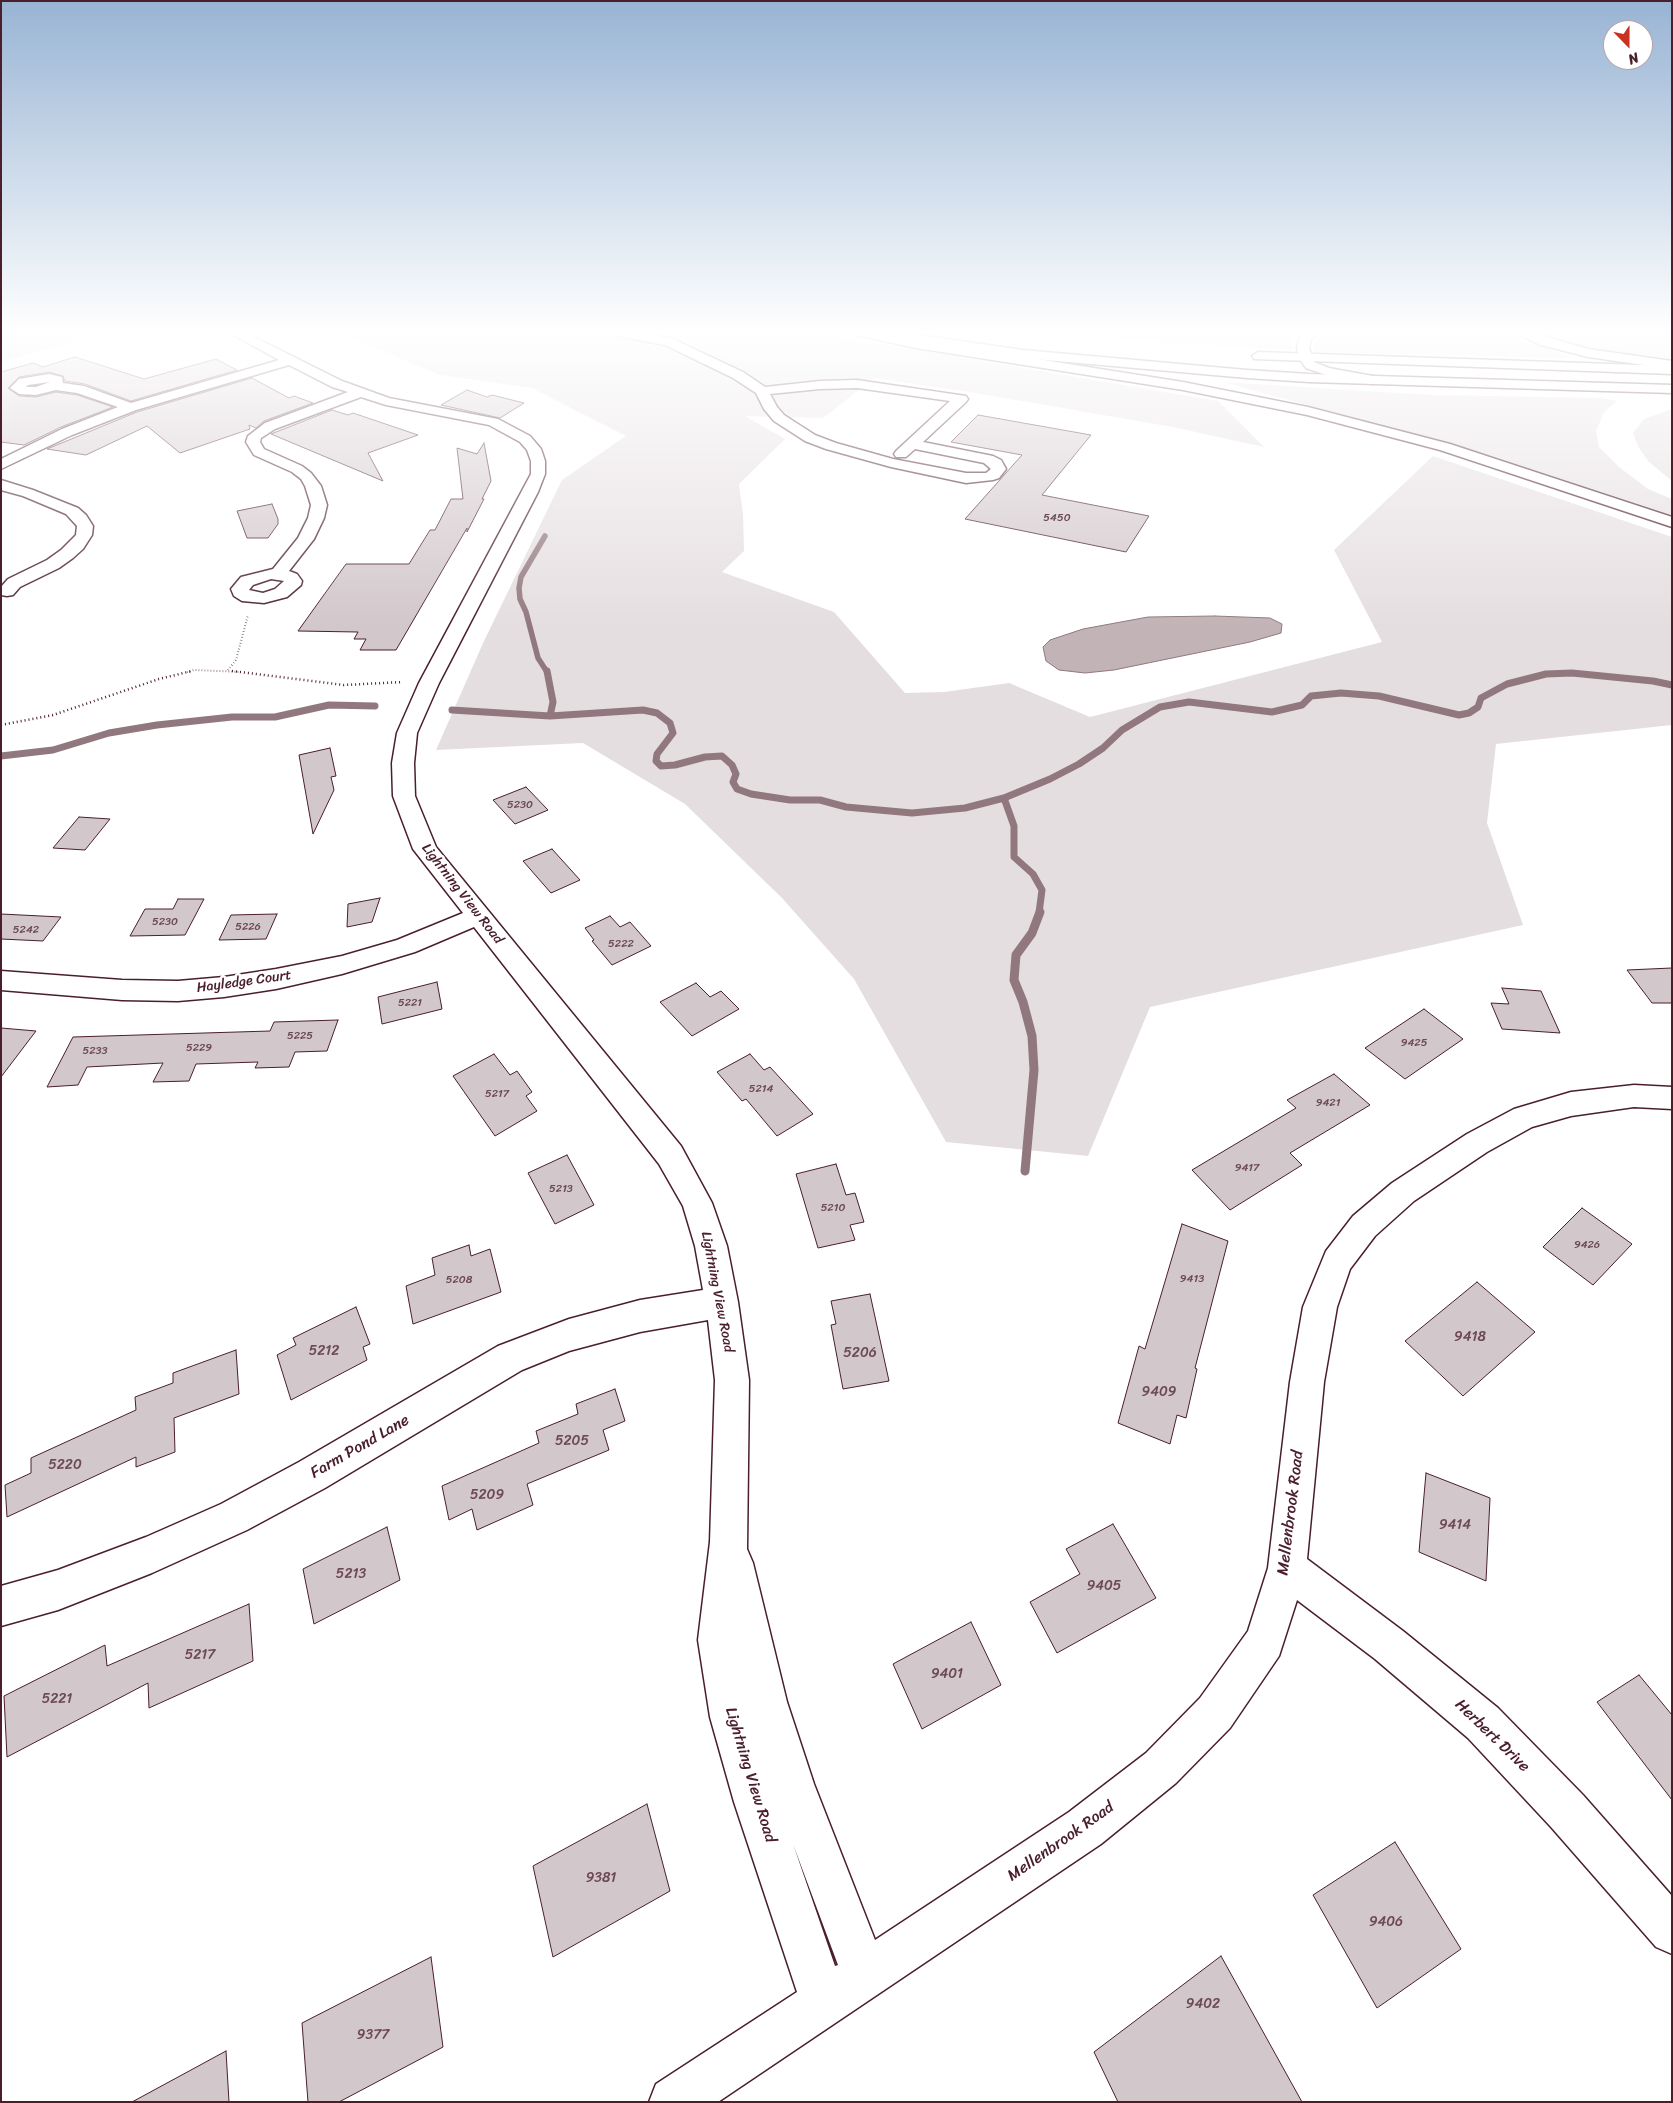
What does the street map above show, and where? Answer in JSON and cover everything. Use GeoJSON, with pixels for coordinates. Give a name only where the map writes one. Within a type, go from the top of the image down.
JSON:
{"type":"FeatureCollection","features":[{"type":"Feature","properties":{"kind":"main road"},"geometry":{"type":"LineString","coordinates":[[1,465],[71,430]]}},
{"type":"Feature","properties":{"kind":"main road"},"geometry":{"type":"LineString","coordinates":[[255,599],[273,596],[288,590],[293,581],[278,574],[306,539],[316,518],[319,505],[313,486],[306,476],[297,469],[260,452],[253,442],[255,436],[264,430]]}},
{"type":"Feature","properties":{"kind":"main road","name":"Lightning View Road"},"geometry":{"type":"LineString","coordinates":[[508,430],[525,439],[534,450],[538,461],[538,474],[429,683],[407,732],[403,763],[404,796],[425,849],[670,1156],[698,1203],[711,1246],[722,1302],[732,1380],[729,1542],[718,1640],[730,1716],[756,1802],[824,2002]]}},
{"type":"Feature","properties":{"kind":"main road"},"geometry":{"type":"LineString","coordinates":[[798,430],[810,438],[853,454],[891,463],[976,478],[994,475],[999,469],[996,463],[988,459],[911,444]]}},
{"type":"Feature","properties":{"kind":"main road"},"geometry":{"type":"LineString","coordinates":[[891,463],[926,430]]}},
{"type":"Feature","properties":{"kind":"main road"},"geometry":{"type":"LineString","coordinates":[[1381,430],[1445,447],[1672,522]]}},
{"type":"Feature","properties":{"kind":"main road"},"geometry":{"type":"LineString","coordinates":[[1,485],[28,492],[72,511],[85,526],[84,535],[67,554],[53,564],[14,584],[6,596]]}},
{"type":"Feature","properties":{"kind":"main road","name":"Hayledge Court"},"geometry":{"type":"LineString","coordinates":[[1,980],[122,990],[178,991],[224,987],[276,979],[342,965],[406,946],[478,916]]}},
{"type":"Feature","properties":{"kind":"main road","name":"Mellenbrook Road"},"geometry":{"type":"LineString","coordinates":[[674,2102],[1085,1828],[1161,1768],[1215,1713],[1265,1642],[1287,1568],[1307,1382],[1320,1307],[1337,1261],[1364,1226],[1403,1192],[1477,1143],[1524,1117],[1571,1104],[1634,1096],[1672,1098]]}},
{"type":"Feature","properties":{"kind":"main road","name":"Farm Pond Lane"},"geometry":{"type":"LineString","coordinates":[[1,1606],[58,1590],[152,1554],[234,1517],[321,1470],[510,1358],[569,1335],[605,1325],[640,1316],[722,1302]]}},
{"type":"Feature","properties":{"kind":"main road","name":"Lightning View Road"},"geometry":{"type":"LineString","coordinates":[[729,1542],[766,1702],[792,1784],[865,1975]]}},
{"type":"Feature","properties":{"kind":"main road","name":"Herbert Drive"},"geometry":{"type":"LineString","coordinates":[[1287,1568],[1390,1646],[1483,1724],[1567,1811],[1672,1931]]}},
{"type":"Feature","properties":{"kind":"path"},"geometry":{"type":"LineString","coordinates":[[228,670],[236,660],[250,607],[255,599]]}},
{"type":"Feature","properties":{"kind":"path"},"geometry":{"type":"LineString","coordinates":[[1,725],[53,715],[194,670],[228,670],[321,683],[429,683]]}},
{"type":"Feature","properties":{"kind":"shaded area"},"geometry":{"type":"Polygon","coordinates":[[[615,430],[770,430],[785,439],[739,484],[743,514],[744,551],[722,572],[834,612],[905,693],[944,692],[1009,683],[1090,717],[1382,642],[1334,550],[1433,456],[1672,537],[1672,725],[1496,744],[1487,823],[1523,925],[1150,1007],[1088,1156],[946,1142],[854,979],[782,898],[685,804],[583,743],[436,750],[484,641],[562,480],[626,436],[615,430]]]}},
{"type":"Feature","properties":{"kind":"shaded area"},"geometry":{"type":"Polygon","coordinates":[[[1187,430],[1247,430],[1264,447],[1187,430]]]}},
{"type":"Feature","properties":{"kind":"shaded area"},"geometry":{"type":"Polygon","coordinates":[[[1399,430],[1596,430],[1599,447],[1619,467],[1648,489],[1672,499],[1672,515],[1486,454],[1399,430]]]}},
{"type":"Feature","properties":{"kind":"shaded area"},"geometry":{"type":"Polygon","coordinates":[[[1635,430],[1672,430],[1672,481],[1649,462],[1639,448],[1633,433],[1635,430]]]}},
{"type":"Feature","properties":{"kind":"shaded area"},"geometry":{"type":"Polygon","coordinates":[[[1215,616],[1270,618],[1282,624],[1281,633],[1250,642],[1114,670],[1085,673],[1059,670],[1046,661],[1043,647],[1050,640],[1083,629],[1148,617],[1215,616]]]}},
{"type":"Feature","properties":{"kind":"building"},"geometry":{"type":"Polygon","coordinates":[[[1,430],[55,430],[24,445],[1,442],[1,430]]]}},
{"type":"Feature","properties":{"kind":"building"},"geometry":{"type":"Polygon","coordinates":[[[93,430],[138,430],[86,455],[47,449],[93,430]]]}},
{"type":"Feature","properties":{"kind":"building"},"geometry":{"type":"Polygon","coordinates":[[[152,430],[247,430],[180,453],[152,430]]]}},
{"type":"Feature","properties":{"kind":"building"},"geometry":{"type":"Polygon","coordinates":[[[281,430],[404,430],[418,435],[368,453],[383,481],[271,434],[281,430]]]}},
{"type":"Feature","properties":{"kind":"building"},"geometry":{"type":"Polygon","coordinates":[[[963,430],[1064,430],[1091,435],[1042,495],[1149,516],[1126,552],[965,519],[1022,455],[951,442],[963,430]]]}},
{"type":"Feature","properties":{"kind":"building"},"geometry":{"type":"Polygon","coordinates":[[[484,443],[491,481],[482,499],[484,499],[467,532],[467,528],[396,650],[360,650],[366,639],[354,639],[358,632],[298,631],[346,564],[409,564],[430,530],[435,530],[451,499],[463,499],[457,448],[477,454],[484,443]]]}},
{"type":"Feature","properties":{"kind":"building"},"geometry":{"type":"Polygon","coordinates":[[[272,504],[278,524],[268,538],[247,538],[237,511],[272,504]]]}},
{"type":"Feature","properties":{"kind":"building"},"geometry":{"type":"Polygon","coordinates":[[[330,748],[336,776],[331,777],[334,790],[313,834],[299,755],[330,748]]]}},
{"type":"Feature","properties":{"kind":"building"},"geometry":{"type":"Polygon","coordinates":[[[526,787],[548,810],[515,824],[493,800],[526,787]]]}},
{"type":"Feature","properties":{"kind":"building"},"geometry":{"type":"Polygon","coordinates":[[[79,817],[110,819],[85,850],[53,848],[79,817]]]}},
{"type":"Feature","properties":{"kind":"building"},"geometry":{"type":"Polygon","coordinates":[[[552,849],[580,880],[551,893],[523,861],[552,849]]]}},
{"type":"Feature","properties":{"kind":"building"},"geometry":{"type":"Polygon","coordinates":[[[380,898],[372,922],[347,927],[348,904],[380,898]]]}},
{"type":"Feature","properties":{"kind":"building"},"geometry":{"type":"Polygon","coordinates":[[[178,899],[204,899],[185,935],[130,936],[145,909],[173,909],[178,899]]]}},
{"type":"Feature","properties":{"kind":"building"},"geometry":{"type":"Polygon","coordinates":[[[1,914],[61,917],[43,941],[1,939],[1,914]]]}},
{"type":"Feature","properties":{"kind":"building"},"geometry":{"type":"Polygon","coordinates":[[[277,914],[266,939],[219,940],[231,915],[277,914]]]}},
{"type":"Feature","properties":{"kind":"building"},"geometry":{"type":"Polygon","coordinates":[[[610,916],[620,927],[630,922],[651,946],[612,965],[592,941],[594,940],[585,928],[610,916]]]}},
{"type":"Feature","properties":{"kind":"building"},"geometry":{"type":"Polygon","coordinates":[[[1672,968],[1672,1003],[1652,1003],[1627,970],[1672,968]]]}},
{"type":"Feature","properties":{"kind":"building"},"geometry":{"type":"Polygon","coordinates":[[[437,982],[442,1009],[382,1024],[378,997],[437,982]]]}},
{"type":"Feature","properties":{"kind":"building"},"geometry":{"type":"Polygon","coordinates":[[[696,983],[710,997],[721,991],[739,1009],[692,1036],[660,1002],[696,983]]]}},
{"type":"Feature","properties":{"kind":"building"},"geometry":{"type":"Polygon","coordinates":[[[1502,988],[1541,991],[1560,1033],[1502,1029],[1491,1003],[1509,1004],[1502,988]]]}},
{"type":"Feature","properties":{"kind":"building"},"geometry":{"type":"Polygon","coordinates":[[[1424,1009],[1463,1039],[1405,1079],[1365,1048],[1424,1009]]]}},
{"type":"Feature","properties":{"kind":"building"},"geometry":{"type":"Polygon","coordinates":[[[338,1020],[327,1051],[295,1052],[289,1067],[255,1068],[258,1062],[196,1064],[189,1081],[153,1082],[163,1063],[87,1067],[78,1085],[47,1087],[73,1037],[270,1031],[274,1022],[338,1020]]]}},
{"type":"Feature","properties":{"kind":"building"},"geometry":{"type":"Polygon","coordinates":[[[1,1028],[36,1031],[1,1077],[1,1028]]]}},
{"type":"Feature","properties":{"kind":"building"},"geometry":{"type":"Polygon","coordinates":[[[494,1054],[510,1075],[517,1071],[532,1092],[526,1096],[537,1111],[495,1136],[453,1076],[494,1054]]]}},
{"type":"Feature","properties":{"kind":"building"},"geometry":{"type":"Polygon","coordinates":[[[750,1054],[764,1070],[770,1067],[813,1114],[777,1136],[746,1099],[742,1101],[717,1072],[750,1054]]]}},
{"type":"Feature","properties":{"kind":"building"},"geometry":{"type":"Polygon","coordinates":[[[1334,1074],[1370,1105],[1290,1153],[1302,1165],[1230,1210],[1192,1170],[1296,1108],[1287,1100],[1334,1074]]]}},
{"type":"Feature","properties":{"kind":"building"},"geometry":{"type":"Polygon","coordinates":[[[567,1155],[594,1205],[555,1224],[528,1173],[567,1155]]]}},
{"type":"Feature","properties":{"kind":"building"},"geometry":{"type":"Polygon","coordinates":[[[836,1164],[846,1195],[855,1193],[864,1222],[850,1225],[855,1240],[818,1248],[796,1174],[836,1164]]]}},
{"type":"Feature","properties":{"kind":"building"},"geometry":{"type":"Polygon","coordinates":[[[1582,1208],[1632,1244],[1593,1285],[1543,1247],[1582,1208]]]}},
{"type":"Feature","properties":{"kind":"building"},"geometry":{"type":"Polygon","coordinates":[[[1182,1224],[1228,1241],[1195,1368],[1197,1369],[1186,1418],[1177,1415],[1170,1444],[1118,1423],[1139,1346],[1145,1349],[1182,1224]]]}},
{"type":"Feature","properties":{"kind":"building"},"geometry":{"type":"Polygon","coordinates":[[[469,1245],[471,1256],[490,1249],[501,1292],[413,1324],[406,1286],[435,1275],[432,1258],[469,1245]]]}},
{"type":"Feature","properties":{"kind":"building"},"geometry":{"type":"Polygon","coordinates":[[[1477,1282],[1535,1332],[1463,1396],[1405,1341],[1477,1282]]]}},
{"type":"Feature","properties":{"kind":"building"},"geometry":{"type":"Polygon","coordinates":[[[870,1294],[889,1381],[843,1389],[831,1325],[836,1324],[831,1301],[870,1294]]]}},
{"type":"Feature","properties":{"kind":"building"},"geometry":{"type":"Polygon","coordinates":[[[356,1307],[370,1344],[363,1347],[367,1360],[291,1400],[277,1355],[296,1345],[293,1338],[356,1307]]]}},
{"type":"Feature","properties":{"kind":"building"},"geometry":{"type":"Polygon","coordinates":[[[236,1350],[239,1394],[174,1418],[175,1452],[136,1467],[136,1457],[7,1517],[5,1485],[31,1473],[31,1458],[136,1410],[135,1397],[173,1383],[173,1373],[236,1350]]]}},
{"type":"Feature","properties":{"kind":"building"},"geometry":{"type":"Polygon","coordinates":[[[615,1389],[625,1421],[603,1430],[609,1450],[527,1484],[533,1505],[477,1530],[472,1509],[449,1520],[442,1486],[539,1443],[536,1431],[578,1414],[576,1404],[615,1389]]]}},
{"type":"Feature","properties":{"kind":"building"},"geometry":{"type":"Polygon","coordinates":[[[1426,1473],[1490,1498],[1486,1581],[1419,1552],[1426,1473]]]}},
{"type":"Feature","properties":{"kind":"building"},"geometry":{"type":"Polygon","coordinates":[[[1113,1524],[1156,1598],[1057,1653],[1030,1602],[1080,1574],[1066,1549],[1113,1524]]]}},
{"type":"Feature","properties":{"kind":"building"},"geometry":{"type":"Polygon","coordinates":[[[387,1527],[400,1580],[314,1624],[303,1569],[387,1527]]]}},
{"type":"Feature","properties":{"kind":"building"},"geometry":{"type":"Polygon","coordinates":[[[249,1604],[253,1661],[149,1708],[148,1683],[7,1757],[4,1696],[105,1645],[107,1666],[249,1604]]]}},
{"type":"Feature","properties":{"kind":"building"},"geometry":{"type":"Polygon","coordinates":[[[971,1622],[1001,1685],[922,1729],[893,1664],[971,1622]]]}},
{"type":"Feature","properties":{"kind":"building"},"geometry":{"type":"Polygon","coordinates":[[[1639,1675],[1672,1715],[1672,1800],[1597,1702],[1639,1675]]]}},
{"type":"Feature","properties":{"kind":"building"},"geometry":{"type":"Polygon","coordinates":[[[647,1804],[670,1891],[553,1957],[533,1866],[647,1804]]]}},
{"type":"Feature","properties":{"kind":"building"},"geometry":{"type":"Polygon","coordinates":[[[1395,1842],[1461,1949],[1377,2008],[1313,1895],[1395,1842]]]}},
{"type":"Feature","properties":{"kind":"building"},"geometry":{"type":"Polygon","coordinates":[[[1221,1956],[1302,2102],[1118,2102],[1094,2052],[1221,1956]]]}},
{"type":"Feature","properties":{"kind":"building"},"geometry":{"type":"Polygon","coordinates":[[[431,1957],[443,2047],[339,2102],[308,2102],[302,2023],[431,1957]]]}},
{"type":"Feature","properties":{"kind":"building"},"geometry":{"type":"Polygon","coordinates":[[[226,2051],[229,2102],[132,2102],[226,2051]]]}},
{"type":"Feature","properties":{"kind":"waterway"},"geometry":{"type":"LineString","coordinates":[[545,536],[521,577],[519,588],[520,599],[526,612],[538,658],[547,672]]}},
{"type":"Feature","properties":{"kind":"waterway"},"geometry":{"type":"LineString","coordinates":[[547,671],[553,702],[550,716]]}},
{"type":"Feature","properties":{"kind":"waterway"},"geometry":{"type":"LineString","coordinates":[[1004,798],[1050,779],[1079,764],[1103,748],[1122,730],[1160,707],[1189,702],[1272,712],[1302,705],[1311,696],[1341,693],[1379,696],[1459,715],[1469,713],[1478,707],[1481,698],[1507,684],[1546,674],[1572,673],[1653,681],[1672,685]]}},
{"type":"Feature","properties":{"kind":"waterway"},"geometry":{"type":"LineString","coordinates":[[1,756],[53,750],[109,733],[157,725],[232,717],[275,717],[329,705],[375,706]]}},
{"type":"Feature","properties":{"kind":"waterway"},"geometry":{"type":"LineString","coordinates":[[452,710],[550,716]]}},
{"type":"Feature","properties":{"kind":"waterway"},"geometry":{"type":"LineString","coordinates":[[550,716],[643,710],[657,713],[670,723],[673,733],[657,754],[656,761],[661,766],[675,765],[705,757],[722,756],[732,765],[736,774],[733,782],[737,789],[751,794],[790,800],[820,800],[846,807],[912,813],[965,808],[1004,798]]}},
{"type":"Feature","properties":{"kind":"waterway"},"geometry":{"type":"LineString","coordinates":[[1004,798],[1014,826],[1014,857],[1033,874],[1042,890],[1039,913]]}},
{"type":"Feature","properties":{"kind":"waterway"},"geometry":{"type":"LineString","coordinates":[[1025,1171],[1034,1070],[1032,1036],[1023,1002],[1014,980],[1016,955],[1032,933],[1040,912]]}}]}
